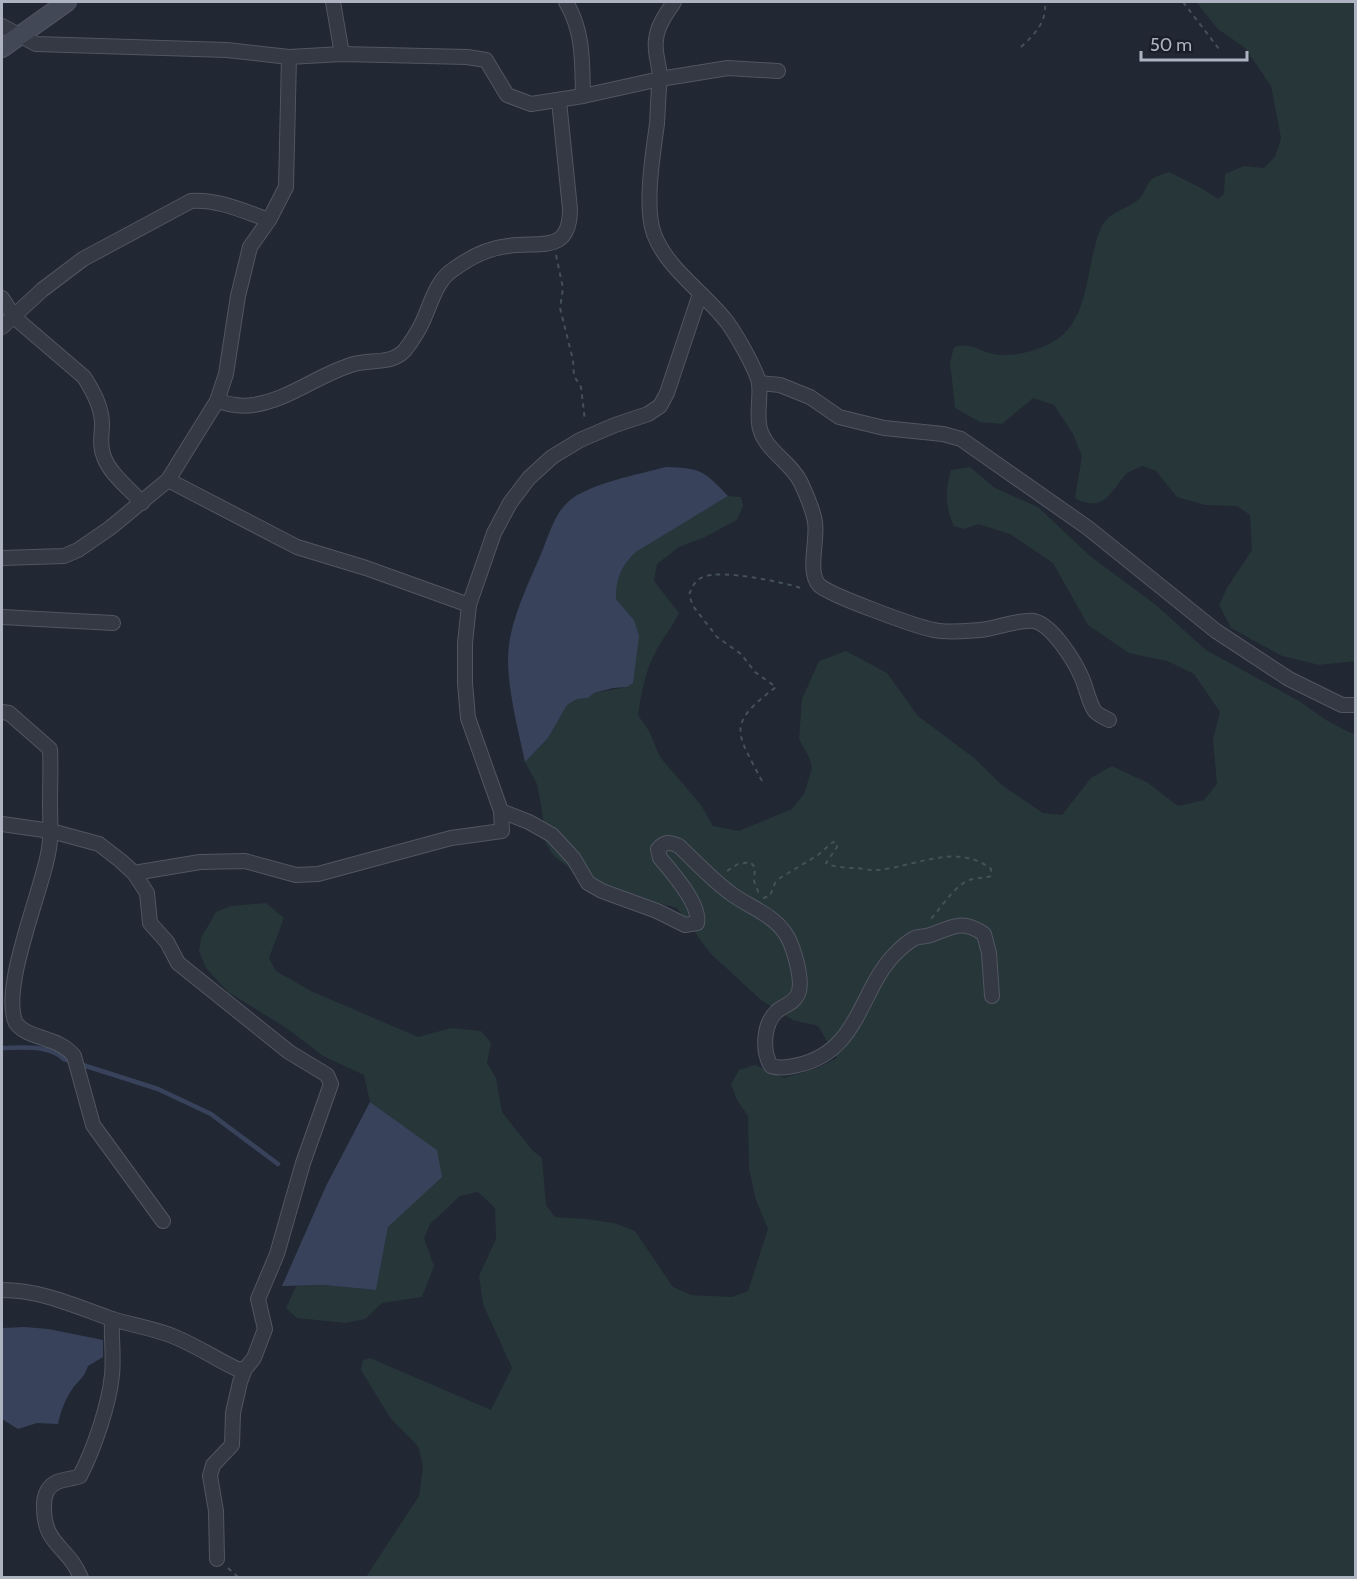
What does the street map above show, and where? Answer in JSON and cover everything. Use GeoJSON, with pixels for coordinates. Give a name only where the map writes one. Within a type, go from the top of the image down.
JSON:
{"type":"FeatureCollection","features":[{"type":"Feature","properties":{"kind":"main road"},"geometry":{"type":"LineString","coordinates":[[2,48],[67,2]]}},
{"type":"Feature","properties":{"kind":"street"},"geometry":{"type":"LineString","coordinates":[[333,2],[342,54]]}},
{"type":"Feature","properties":{"kind":"street"},"geometry":{"type":"LineString","coordinates":[[567,2],[577,21],[582,53],[583,96]]}},
{"type":"Feature","properties":{"kind":"street"},"geometry":{"type":"LineString","coordinates":[[674,2],[659,26],[655,42],[660,78],[651,167],[650,216],[653,233],[661,247],[700,294],[728,323],[753,368],[759,383],[759,413],[764,440],[799,478],[811,508],[816,537],[814,578],[824,589],[894,618],[937,631],[988,630],[1034,621],[1041,624],[1055,636],[1077,667],[1094,711],[1109,720]]}},
{"type":"Feature","properties":{"kind":"street"},"geometry":{"type":"LineString","coordinates":[[2,26],[36,44],[227,50],[289,57],[342,54],[467,57],[486,60],[507,95],[531,104],[583,96],[660,78],[728,68],[777,70]]}},
{"type":"Feature","properties":{"kind":"street"},"geometry":{"type":"LineString","coordinates":[[2,558],[64,556],[78,550],[142,503],[168,480],[217,401],[226,374],[238,296],[250,246],[269,220],[286,187],[289,57]]}},
{"type":"Feature","properties":{"kind":"street"},"geometry":{"type":"LineString","coordinates":[[217,401],[242,406],[269,402],[353,364],[396,358],[421,326],[442,278],[452,270],[470,259],[495,249],[509,245],[545,245],[554,243],[562,237],[569,226],[570,218],[559,100]]}},
{"type":"Feature","properties":{"kind":"street"},"geometry":{"type":"LineString","coordinates":[[2,327],[42,290],[83,259],[191,201],[204,200],[220,203],[269,220]]}},
{"type":"Feature","properties":{"kind":"street"},"geometry":{"type":"LineString","coordinates":[[134,873],[200,862],[245,861],[296,875],[318,874],[451,837],[502,831],[501,811],[468,718],[465,682],[465,643],[469,605],[494,533],[510,503],[529,478],[552,457],[588,436],[648,414],[660,406],[667,393],[700,294]]}},
{"type":"Feature","properties":{"kind":"street"},"geometry":{"type":"LineString","coordinates":[[2,298],[14,317],[84,377],[92,389],[99,408],[102,428],[100,442],[107,465],[142,503]]}},
{"type":"Feature","properties":{"kind":"street"},"geometry":{"type":"LineString","coordinates":[[759,383],[780,385],[810,397],[839,417],[884,428],[943,434],[961,439],[1088,528],[1216,631],[1289,679],[1342,705],[1356,705]]}},
{"type":"Feature","properties":{"kind":"street"},"geometry":{"type":"LineString","coordinates":[[168,480],[297,547],[366,568],[469,605]]}},
{"type":"Feature","properties":{"kind":"street"},"geometry":{"type":"LineString","coordinates":[[2,617],[113,623]]}},
{"type":"Feature","properties":{"kind":"street"},"geometry":{"type":"LineString","coordinates":[[2,712],[9,713],[50,749],[51,831],[48,855],[15,959],[10,998],[11,1012],[16,1023],[25,1031],[59,1042],[67,1047],[76,1061],[93,1125],[163,1221]]}},
{"type":"Feature","properties":{"kind":"street"},"geometry":{"type":"LineString","coordinates":[[501,811],[529,822],[552,835],[574,859],[588,883],[685,925],[697,923],[698,916],[693,904],[660,858],[658,849],[663,844],[671,842],[679,846],[734,896],[779,925],[787,935],[793,950],[800,984],[799,993],[794,1000],[776,1012],[770,1023],[764,1044],[765,1057],[771,1066],[780,1069],[790,1067],[808,1063],[826,1054],[856,1020],[885,966],[897,952],[914,939],[952,926],[971,926],[984,934],[989,952],[992,996]]}},
{"type":"Feature","properties":{"kind":"street"},"geometry":{"type":"LineString","coordinates":[[2,824],[51,831],[99,844],[134,873],[147,893],[150,923],[167,942],[178,963],[289,1052],[327,1075],[331,1084],[303,1163],[277,1254],[258,1299],[265,1329],[254,1358],[245,1369],[240,1382],[233,1413],[232,1444],[213,1465],[210,1476],[216,1511],[217,1559]]}},
{"type":"Feature","properties":{"kind":"street"},"geometry":{"type":"LineString","coordinates":[[2,1290],[22,1290],[42,1294],[112,1319],[175,1337],[237,1369],[245,1369]]}},
{"type":"Feature","properties":{"kind":"street"},"geometry":{"type":"LineString","coordinates":[[81,1578],[76,1566],[54,1542],[46,1528],[44,1499],[49,1488],[57,1482],[80,1476],[89,1457],[110,1390],[113,1371],[112,1319]]}},
{"type":"Feature","properties":{"kind":"path"},"geometry":{"type":"LineString","coordinates":[[1021,47],[1038,30],[1044,18],[1045,2]]}},
{"type":"Feature","properties":{"kind":"path"},"geometry":{"type":"LineString","coordinates":[[1183,2],[1219,49]]}},
{"type":"Feature","properties":{"kind":"path"},"geometry":{"type":"LineString","coordinates":[[554,243],[563,288],[560,308],[573,360],[574,376],[581,387],[588,436]]}},
{"type":"Feature","properties":{"kind":"path"},"geometry":{"type":"LineString","coordinates":[[762,781],[740,741],[741,724],[747,711],[776,687],[756,672],[741,654],[717,637],[693,606],[689,595],[693,584],[702,577],[718,574],[774,580],[808,590],[818,584]]}},
{"type":"Feature","properties":{"kind":"path"},"geometry":{"type":"LineString","coordinates":[[718,883],[728,870],[738,864],[750,862],[755,867],[754,881],[758,894],[764,898],[770,896],[775,883],[780,878],[818,855],[833,842],[837,843],[837,847],[826,863],[833,867],[876,870],[926,860],[968,857],[981,861],[991,869],[991,876],[984,879],[972,879],[959,887],[914,939]]}},
{"type":"Feature","properties":{"kind":"shaded area"},"geometry":{"type":"Polygon","coordinates":[[[1196,2],[1355,2],[1355,661],[1319,665],[1282,656],[1231,628],[1219,605],[1227,588],[1252,550],[1250,515],[1237,506],[1205,505],[1177,497],[1156,471],[1143,466],[1127,474],[1104,499],[1099,502],[1084,502],[1075,498],[1082,456],[1073,434],[1054,405],[1033,398],[1002,424],[980,422],[955,408],[950,362],[954,347],[968,346],[989,353],[1011,355],[1040,348],[1062,336],[1072,324],[1079,309],[1096,243],[1104,222],[1140,198],[1152,179],[1169,172],[1218,199],[1224,194],[1225,174],[1244,166],[1264,168],[1275,157],[1281,138],[1271,86],[1245,48],[1218,29],[1196,2]]]}},
{"type":"Feature","properties":{"kind":"shaded area"},"geometry":{"type":"Polygon","coordinates":[[[970,467],[995,488],[1038,507],[1090,556],[1156,605],[1206,650],[1299,701],[1326,720],[1355,733],[1355,1577],[366,1577],[419,1496],[423,1466],[418,1446],[391,1419],[361,1370],[363,1360],[370,1358],[491,1410],[512,1368],[483,1304],[479,1276],[496,1239],[495,1208],[478,1192],[460,1196],[430,1224],[424,1238],[434,1266],[422,1297],[382,1303],[365,1319],[346,1323],[297,1318],[286,1308],[296,1286],[324,1285],[376,1290],[388,1227],[413,1203],[437,1150],[370,1102],[364,1075],[323,1056],[288,1029],[228,992],[206,968],[199,951],[201,938],[216,912],[231,906],[266,903],[284,918],[269,958],[276,971],[311,991],[418,1037],[451,1028],[481,1031],[491,1043],[487,1063],[496,1078],[502,1112],[532,1150],[542,1158],[546,1205],[555,1217],[614,1223],[635,1231],[673,1287],[691,1295],[732,1297],[748,1291],[768,1229],[756,1200],[749,1169],[748,1116],[737,1100],[731,1084],[739,1070],[755,1065],[784,1078],[817,1068],[837,1058],[818,1026],[793,1020],[761,1000],[710,953],[677,908],[651,901],[574,872],[553,855],[545,842],[537,784],[525,762],[548,738],[567,705],[577,699],[588,698],[594,693],[627,687],[634,620],[616,599],[618,579],[627,562],[636,552],[728,496],[741,497],[743,506],[737,520],[705,537],[679,547],[657,564],[654,581],[679,613],[651,662],[638,715],[649,731],[660,757],[701,805],[713,826],[739,831],[792,809],[804,794],[812,768],[810,759],[799,739],[802,699],[819,661],[846,651],[887,673],[918,716],[974,758],[1003,786],[1043,813],[1062,815],[1091,778],[1112,766],[1148,783],[1178,806],[1204,800],[1217,784],[1213,740],[1220,712],[1194,674],[1167,661],[1129,653],[1088,625],[1053,563],[1010,534],[978,524],[964,529],[954,526],[948,505],[949,477],[951,470],[970,467]]]}},
{"type":"Feature","properties":{"kind":"water"},"geometry":{"type":"Polygon","coordinates":[[[666,467],[688,468],[702,472],[728,496],[636,552],[627,562],[618,579],[616,599],[634,620],[639,636],[633,683],[627,687],[594,693],[588,698],[577,699],[567,705],[548,738],[525,762],[510,684],[509,645],[520,605],[555,520],[568,502],[588,490],[614,480],[666,467]]]}},
{"type":"Feature","properties":{"kind":"water"},"geometry":{"type":"Polygon","coordinates":[[[370,1102],[437,1150],[442,1177],[388,1227],[376,1290],[324,1285],[282,1286],[326,1186],[370,1102]]]}},
{"type":"Feature","properties":{"kind":"water"},"geometry":{"type":"Polygon","coordinates":[[[2,1328],[48,1329],[103,1340],[103,1357],[88,1366],[83,1377],[71,1391],[58,1424],[37,1423],[18,1429],[2,1419],[2,1328]]]}},
{"type":"Feature","properties":{"kind":"waterway"},"geometry":{"type":"LineString","coordinates":[[2,1048],[43,1049],[58,1054],[64,1059],[158,1089],[211,1114],[278,1164]]}}]}
